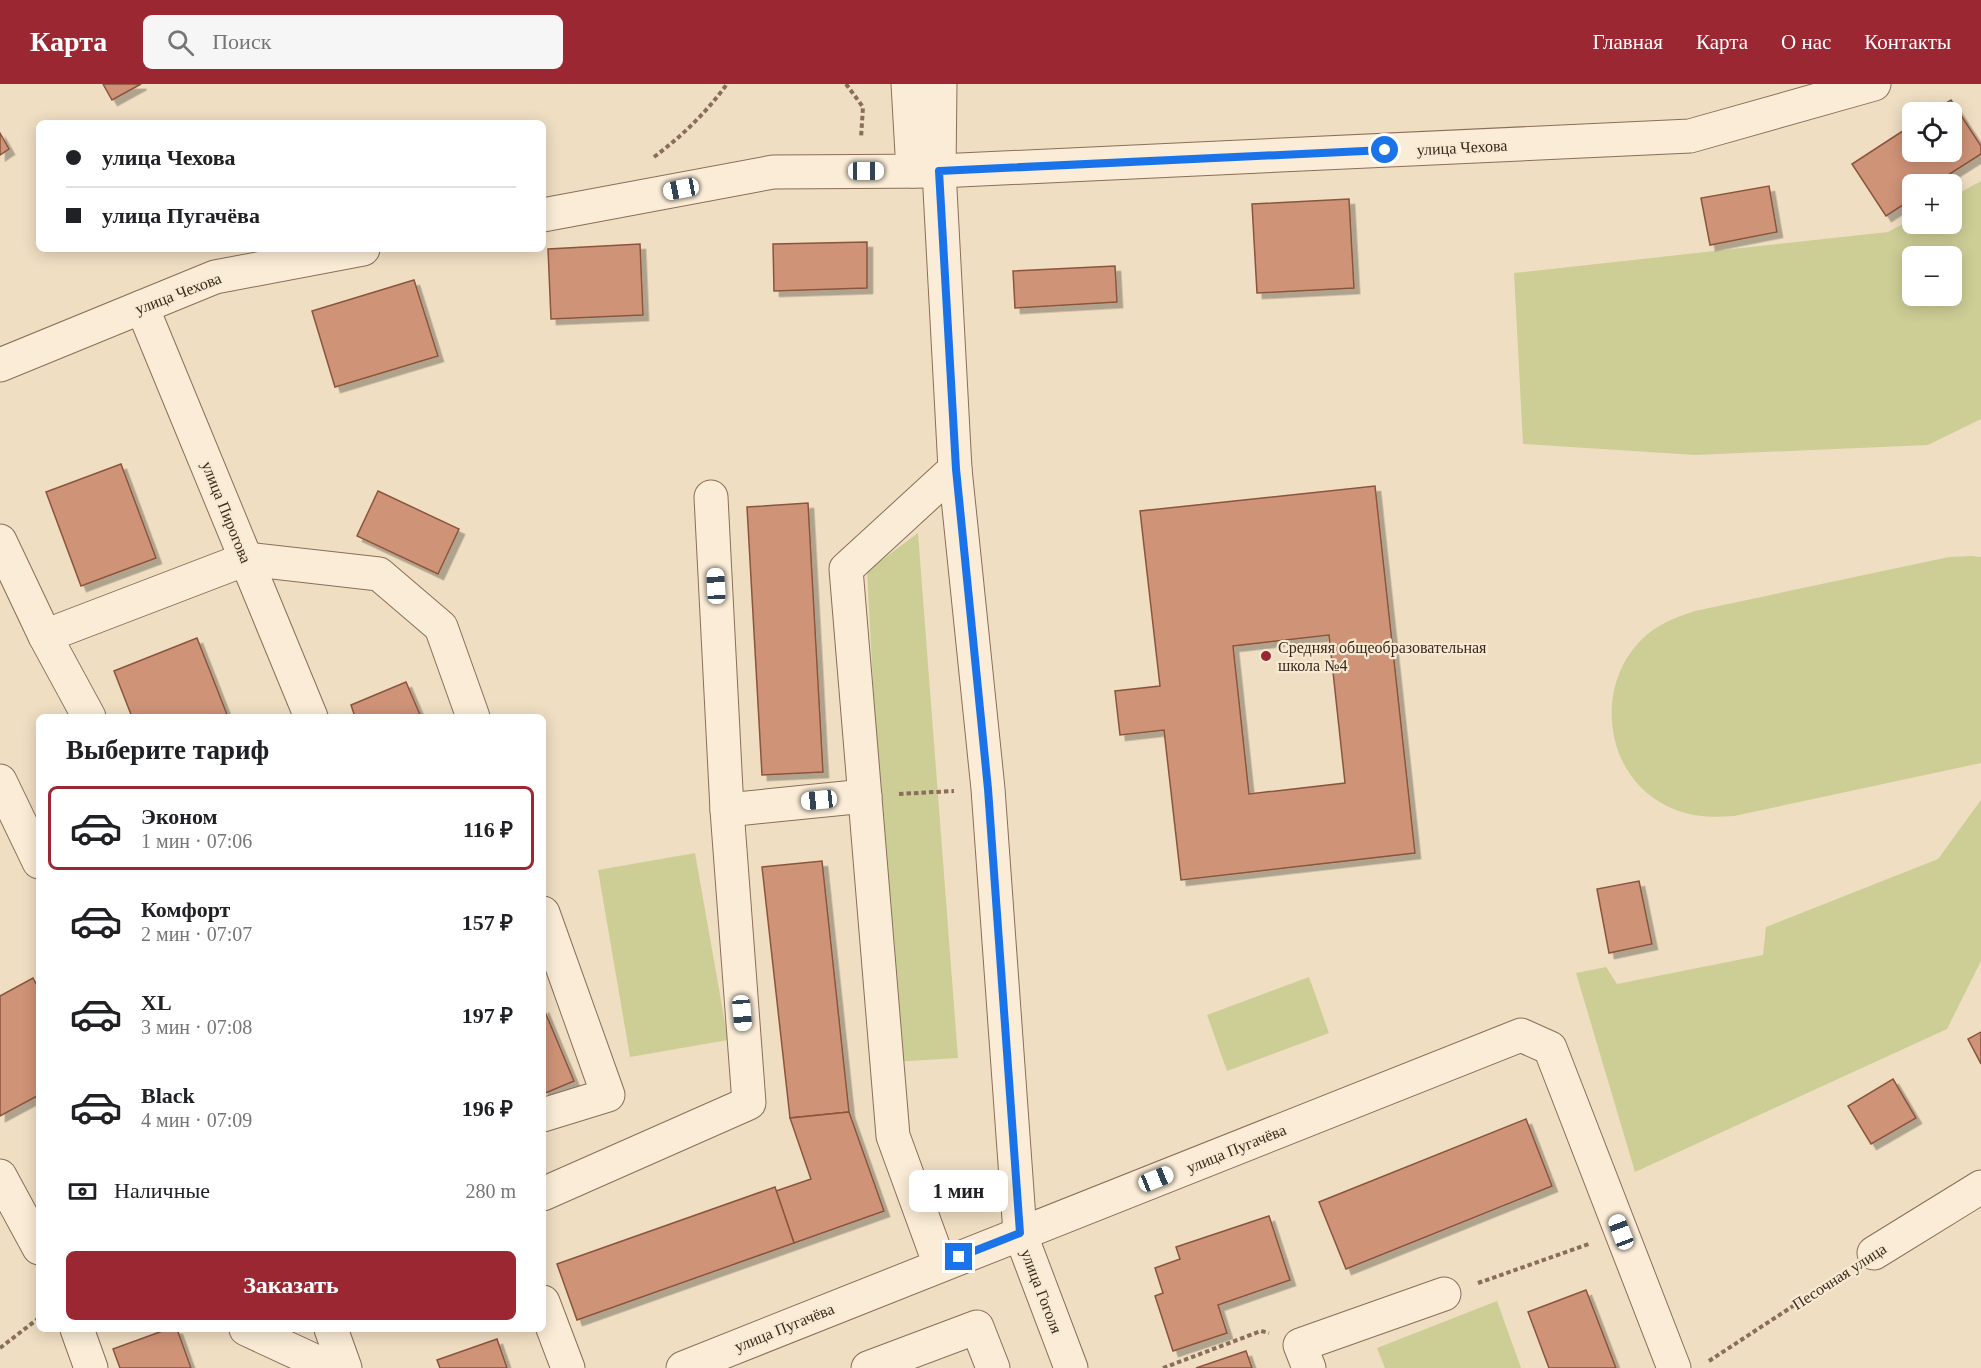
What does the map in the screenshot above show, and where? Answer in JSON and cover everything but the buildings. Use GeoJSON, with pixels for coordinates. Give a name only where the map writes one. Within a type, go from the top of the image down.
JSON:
{"type":"FeatureCollection","features":[{"type":"Feature","properties":{"kind":"street"},"geometry":{"type":"LineString","coordinates":[[908,84],[926,171]]}},
{"type":"Feature","properties":{"kind":"street"},"geometry":{"type":"LineString","coordinates":[[926,171],[940,84]]}},
{"type":"Feature","properties":{"kind":"street","name":"улица Чехова"},"geometry":{"type":"LineString","coordinates":[[546,214],[773,172],[926,171],[1690,136],[1874,84]]}},
{"type":"Feature","properties":{"kind":"street","name":"улица Гоголя"},"geometry":{"type":"LineString","coordinates":[[926,171],[988,789],[1020,1233],[1071,1368]]}},
{"type":"Feature","properties":{"kind":"street","name":"улица Чехова"},"geometry":{"type":"LineString","coordinates":[[0,365],[215,277],[347,252]]}},
{"type":"Feature","properties":{"kind":"street","name":"улица Пирогова"},"geometry":{"type":"LineString","coordinates":[[142,307],[310,714]]}},
{"type":"Feature","properties":{"kind":"street"},"geometry":{"type":"LineString","coordinates":[[940,1265],[893,1136],[846,569],[956,469]]}},
{"type":"Feature","properties":{"kind":"street"},"geometry":{"type":"LineString","coordinates":[[546,1193],[749,1103],[727,810],[711,497]]}},
{"type":"Feature","properties":{"kind":"street"},"geometry":{"type":"LineString","coordinates":[[0,541],[45,636],[86,714]]}},
{"type":"Feature","properties":{"kind":"street"},"geometry":{"type":"LineString","coordinates":[[45,636],[246,559],[379,574],[441,627],[472,714]]}},
{"type":"Feature","properties":{"kind":"street"},"geometry":{"type":"LineString","coordinates":[[0,781],[36,856]]}},
{"type":"Feature","properties":{"kind":"street"},"geometry":{"type":"LineString","coordinates":[[727,810],[865,796]]}},
{"type":"Feature","properties":{"kind":"street"},"geometry":{"type":"LineString","coordinates":[[546,921],[608,1095],[546,1114]]}},
{"type":"Feature","properties":{"kind":"street","name":"улица Пугачёва"},"geometry":{"type":"LineString","coordinates":[[683,1368],[1521,1035],[1550,1048],[1621,1232]]}},
{"type":"Feature","properties":{"kind":"street"},"geometry":{"type":"LineString","coordinates":[[0,1176],[36,1242]]}},
{"type":"Feature","properties":{"kind":"street","name":"Песочная улица"},"geometry":{"type":"LineString","coordinates":[[1874,1253],[1981,1186]]}},
{"type":"Feature","properties":{"kind":"street"},"geometry":{"type":"LineString","coordinates":[[1621,1232],[1674,1368]]}},
{"type":"Feature","properties":{"kind":"street"},"geometry":{"type":"LineString","coordinates":[[1305,1357],[1444,1294]]}},
{"type":"Feature","properties":{"kind":"street"},"geometry":{"type":"LineString","coordinates":[[546,1310],[568,1368]]}},
{"type":"Feature","properties":{"kind":"street"},"geometry":{"type":"LineString","coordinates":[[868,1368],[977,1327],[993,1368]]}},
{"type":"Feature","properties":{"kind":"street"},"geometry":{"type":"LineString","coordinates":[[78,1332],[91,1368]]}},
{"type":"Feature","properties":{"kind":"street"},"geometry":{"type":"LineString","coordinates":[[252,1332],[330,1368]]}},
{"type":"Feature","properties":{"kind":"street"},"geometry":{"type":"LineString","coordinates":[[332,1332],[345,1368]]}},
{"type":"Feature","properties":{"kind":"path"},"geometry":{"type":"LineString","coordinates":[[648,161],[681,137],[710,108],[727,84]]}},
{"type":"Feature","properties":{"kind":"path"},"geometry":{"type":"LineString","coordinates":[[846,84],[863,107],[861,142]]}},
{"type":"Feature","properties":{"kind":"path"},"geometry":{"type":"LineString","coordinates":[[865,796],[988,789]]}},
{"type":"Feature","properties":{"kind":"path"},"geometry":{"type":"LineString","coordinates":[[1444,1294],[1621,1232]]}},
{"type":"Feature","properties":{"kind":"path","name":"Песочная улица"},"geometry":{"type":"LineString","coordinates":[[1708,1362],[1874,1253]]}},
{"type":"Feature","properties":{"kind":"path"},"geometry":{"type":"LineString","coordinates":[[0,1348],[36,1320]]}},
{"type":"Feature","properties":{"kind":"path"},"geometry":{"type":"LineString","coordinates":[[1163,1368],[1261,1331],[1305,1357]]}},
{"type":"Feature","properties":{"kind":"green space"},"geometry":{"type":"Polygon","coordinates":[[[1981,181],[1981,419],[1928,445],[1695,455],[1523,444],[1514,273],[1888,232],[1902,224],[1902,234],[1962,234],[1962,191],[1981,181]]]}},
{"type":"Feature","properties":{"kind":"green space"},"geometry":{"type":"Polygon","coordinates":[[[918,533],[958,1058],[893,1062],[867,571],[918,533]]]}},
{"type":"Feature","properties":{"kind":"green space"},"geometry":{"type":"Polygon","coordinates":[[[1949,557],[1981,557],[1981,763],[1734,816],[1716,817],[1692,815],[1667,806],[1644,791],[1628,771],[1617,747],[1612,722],[1613,696],[1620,671],[1634,649],[1653,630],[1695,611],[1949,557]]]}},
{"type":"Feature","properties":{"kind":"green space"},"geometry":{"type":"Polygon","coordinates":[[[1981,800],[1981,961],[1947,1029],[1635,1172],[1576,973],[1606,967],[1617,984],[1763,955],[1766,927],[1938,859],[1981,800]]]}},
{"type":"Feature","properties":{"kind":"green space"},"geometry":{"type":"Polygon","coordinates":[[[695,853],[728,1040],[630,1057],[598,870],[695,853]]]}},
{"type":"Feature","properties":{"kind":"green space"},"geometry":{"type":"Polygon","coordinates":[[[1309,977],[1329,1033],[1227,1071],[1207,1015],[1309,977]]]}},
{"type":"Feature","properties":{"kind":"green space"},"geometry":{"type":"Polygon","coordinates":[[[1497,1301],[1521,1368],[1385,1368],[1377,1348],[1497,1301]]]}},
{"type":"Feature","properties":{"kind":"place","name":"Средняя общеобразовательная школа №4"},"geometry":{"type":"Point","coordinates":[1266,656]}},
{"type":"Feature","properties":{"kind":"route"},"geometry":{"type":"LineString","coordinates":[[959,1257],[1020,1233],[988,789],[956,469],[939,171],[1385,150]]}}]}
